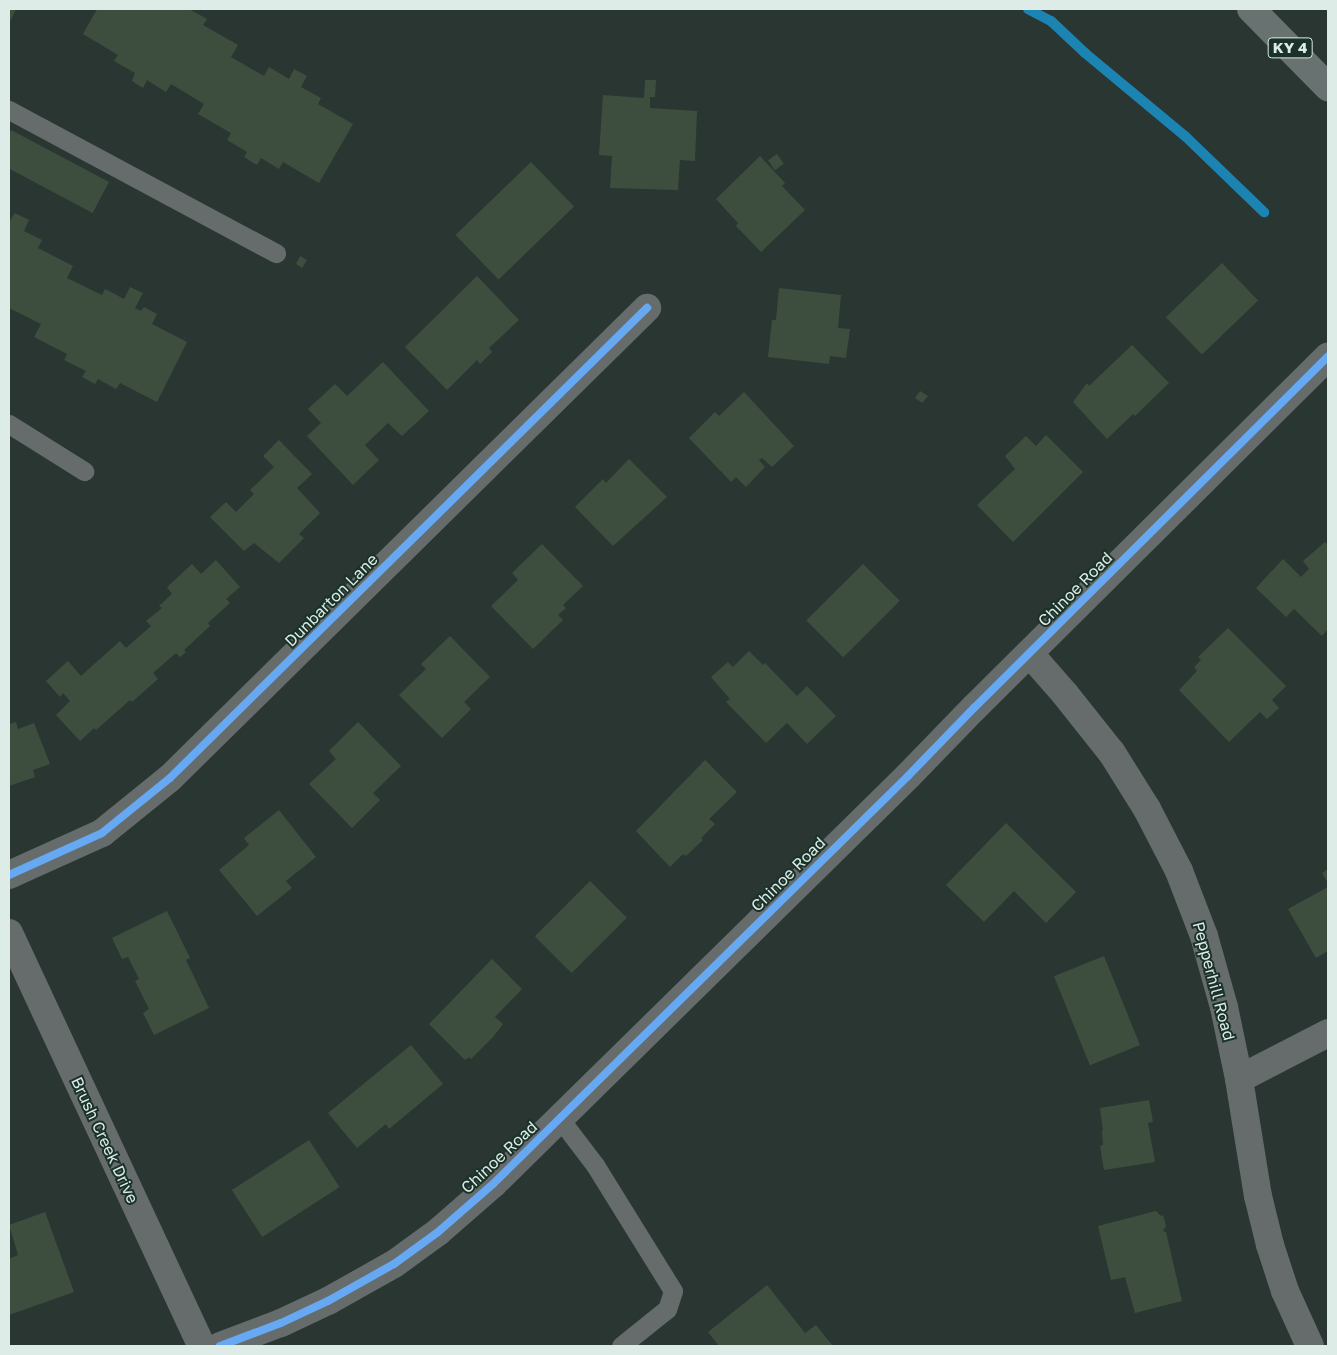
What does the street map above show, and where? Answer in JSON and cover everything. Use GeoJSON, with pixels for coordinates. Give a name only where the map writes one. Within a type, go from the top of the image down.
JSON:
{"type":"FeatureCollection","features":[{"type":"Feature","properties":{"kind":"highway","name":"KY 4"},"geometry":{"type":"LineString","coordinates":[[1251,9],[1328,87]]}},
{"type":"Feature","properties":{"kind":"street","name":"Dunbarton Lane"},"geometry":{"type":"LineString","coordinates":[[9,875],[102,833],[170,778],[647,308]]}},
{"type":"Feature","properties":{"kind":"street","name":"Chinoe Road"},"geometry":{"type":"LineString","coordinates":[[220,1346],[281,1323],[328,1301],[394,1264],[438,1232],[493,1184],[1328,357]]}},
{"type":"Feature","properties":{"kind":"street","name":"Pepperhill Road"},"geometry":{"type":"LineString","coordinates":[[1030,654],[1112,753],[1147,809],[1179,871],[1204,936],[1224,1007],[1258,1196],[1270,1245],[1285,1291],[1310,1346]]}},
{"type":"Feature","properties":{"kind":"street","name":"Brush Creek Drive"},"geometry":{"type":"LineString","coordinates":[[9,933],[202,1346]]}},
{"type":"Feature","properties":{"kind":"street"},"geometry":{"type":"LineString","coordinates":[[1238,1079],[1328,1033]]}},
{"type":"Feature","properties":{"kind":"lane"},"geometry":{"type":"LineString","coordinates":[[9,110],[276,253]]}},
{"type":"Feature","properties":{"kind":"lane"},"geometry":{"type":"LineString","coordinates":[[9,424],[84,471]]}},
{"type":"Feature","properties":{"kind":"lane"},"geometry":{"type":"LineString","coordinates":[[560,1119],[595,1164],[673,1291],[667,1309],[621,1346]]}},
{"type":"Feature","properties":{"kind":"building"},"geometry":{"type":"Polygon","coordinates":[[[9,9],[16,9],[9,24],[9,9]]]}},
{"type":"Feature","properties":{"kind":"building"},"geometry":{"type":"Polygon","coordinates":[[[97,9],[189,9],[207,19],[203,25],[238,45],[231,57],[264,76],[269,67],[289,79],[294,69],[307,76],[301,87],[321,98],[318,104],[353,124],[319,183],[283,162],[279,169],[261,158],[257,165],[244,157],[247,152],[227,140],[231,133],[198,114],[204,104],[171,84],[166,92],[147,80],[143,88],[132,81],[135,73],[114,61],[118,55],[83,34],[97,9]]]}},
{"type":"Feature","properties":{"kind":"building"},"geometry":{"type":"Polygon","coordinates":[[[645,80],[656,80],[655,97],[650,97],[650,108],[697,111],[695,161],[680,160],[678,190],[610,188],[612,156],[599,155],[603,95],[644,98],[645,80]]]}},
{"type":"Feature","properties":{"kind":"building"},"geometry":{"type":"Polygon","coordinates":[[[11,130],[109,182],[93,213],[9,169],[9,134],[11,130]]]}},
{"type":"Feature","properties":{"kind":"building"},"geometry":{"type":"Polygon","coordinates":[[[777,154],[784,164],[775,170],[768,160],[777,154]]]}},
{"type":"Feature","properties":{"kind":"building"},"geometry":{"type":"Polygon","coordinates":[[[760,156],[785,183],[782,186],[805,210],[761,252],[736,226],[738,223],[716,199],[760,156]]]}},
{"type":"Feature","properties":{"kind":"building"},"geometry":{"type":"Polygon","coordinates":[[[531,162],[574,207],[499,280],[455,235],[531,162]]]}},
{"type":"Feature","properties":{"kind":"building"},"geometry":{"type":"Polygon","coordinates":[[[15,213],[29,220],[24,231],[42,240],[38,248],[73,266],[67,278],[102,295],[105,289],[124,299],[130,287],[143,293],[135,308],[141,311],[144,307],[157,314],[152,324],[187,342],[157,402],[120,383],[116,389],[98,379],[95,384],[82,377],[86,371],[64,360],[67,354],[34,337],[41,324],[9,308],[9,222],[15,213]]]}},
{"type":"Feature","properties":{"kind":"building"},"geometry":{"type":"Polygon","coordinates":[[[300,256],[307,260],[302,268],[296,264],[300,256]]]}},
{"type":"Feature","properties":{"kind":"building"},"geometry":{"type":"Polygon","coordinates":[[[1222,263],[1258,300],[1202,355],[1166,317],[1222,263]]]}},
{"type":"Feature","properties":{"kind":"building"},"geometry":{"type":"Polygon","coordinates":[[[477,276],[519,320],[489,348],[492,352],[480,364],[477,360],[447,390],[405,347],[477,276]]]}},
{"type":"Feature","properties":{"kind":"building"},"geometry":{"type":"Polygon","coordinates":[[[779,288],[841,295],[838,328],[850,329],[846,358],[830,356],[829,364],[768,357],[772,320],[776,320],[779,288]]]}},
{"type":"Feature","properties":{"kind":"building"},"geometry":{"type":"Polygon","coordinates":[[[1132,345],[1169,383],[1135,416],[1133,414],[1107,439],[1073,402],[1087,383],[1089,386],[1132,345]]]}},
{"type":"Feature","properties":{"kind":"building"},"geometry":{"type":"Polygon","coordinates":[[[383,362],[429,411],[402,436],[388,423],[365,445],[379,460],[353,485],[307,436],[321,423],[308,409],[335,384],[347,396],[383,362]]]}},
{"type":"Feature","properties":{"kind":"building"},"geometry":{"type":"Polygon","coordinates":[[[920,391],[928,396],[922,403],[915,398],[920,391]]]}},
{"type":"Feature","properties":{"kind":"building"},"geometry":{"type":"Polygon","coordinates":[[[744,392],[794,446],[772,467],[762,458],[759,460],[765,467],[746,487],[736,477],[731,482],[689,438],[715,412],[719,416],[744,392]]]}},
{"type":"Feature","properties":{"kind":"building"},"geometry":{"type":"Polygon","coordinates":[[[1046,435],[1083,472],[1013,542],[977,505],[1015,469],[1005,456],[1026,436],[1036,446],[1046,435]]]}},
{"type":"Feature","properties":{"kind":"building"},"geometry":{"type":"Polygon","coordinates":[[[279,440],[312,474],[297,488],[320,513],[299,534],[304,538],[279,563],[254,543],[244,551],[210,517],[226,502],[236,512],[254,494],[250,490],[274,467],[263,456],[279,440]]]}},
{"type":"Feature","properties":{"kind":"building"},"geometry":{"type":"Polygon","coordinates":[[[629,459],[667,497],[613,546],[575,507],[603,479],[606,483],[629,459]]]}},
{"type":"Feature","properties":{"kind":"building"},"geometry":{"type":"Polygon","coordinates":[[[1325,542],[1328,545],[1328,629],[1322,636],[1294,609],[1286,617],[1256,588],[1283,559],[1301,577],[1309,569],[1303,561],[1325,542]]]}},
{"type":"Feature","properties":{"kind":"building"},"geometry":{"type":"Polygon","coordinates":[[[542,544],[583,586],[563,605],[566,608],[558,615],[563,620],[533,649],[491,606],[518,580],[512,573],[542,544]]]}},
{"type":"Feature","properties":{"kind":"building"},"geometry":{"type":"Polygon","coordinates":[[[216,560],[240,587],[226,599],[230,603],[208,623],[210,626],[184,650],[186,652],[180,657],[176,653],[153,673],[158,679],[132,702],[130,700],[96,730],[94,728],[80,741],[56,715],[70,701],[63,693],[60,697],[46,681],[68,661],[81,676],[120,641],[126,648],[151,626],[146,621],[162,608],[159,606],[172,594],[167,587],[192,564],[201,574],[216,560]]]}},
{"type":"Feature","properties":{"kind":"building"},"geometry":{"type":"Polygon","coordinates":[[[863,564],[900,601],[843,657],[806,621],[863,564]]]}},
{"type":"Feature","properties":{"kind":"building"},"geometry":{"type":"Polygon","coordinates":[[[1228,628],[1286,686],[1272,700],[1279,708],[1267,719],[1260,712],[1229,742],[1179,690],[1197,671],[1194,667],[1201,660],[1198,657],[1228,628]]]}},
{"type":"Feature","properties":{"kind":"building"},"geometry":{"type":"Polygon","coordinates":[[[450,636],[490,677],[464,702],[471,709],[442,738],[399,695],[426,669],[421,664],[450,636]]]}},
{"type":"Feature","properties":{"kind":"building"},"geometry":{"type":"Polygon","coordinates":[[[749,651],[763,665],[765,663],[797,696],[807,686],[836,716],[807,744],[787,723],[766,743],[726,702],[730,699],[711,677],[728,662],[733,667],[749,651]]]}},
{"type":"Feature","properties":{"kind":"building"},"geometry":{"type":"Polygon","coordinates":[[[16,722],[18,729],[34,723],[50,764],[33,770],[35,777],[9,786],[9,724],[16,722]]]}},
{"type":"Feature","properties":{"kind":"building"},"geometry":{"type":"Polygon","coordinates":[[[358,722],[401,766],[373,793],[380,800],[352,828],[309,784],[336,759],[329,751],[358,722]]]}},
{"type":"Feature","properties":{"kind":"building"},"geometry":{"type":"Polygon","coordinates":[[[705,760],[737,792],[709,819],[715,824],[701,838],[703,840],[686,856],[683,854],[670,867],[636,831],[705,760]]]}},
{"type":"Feature","properties":{"kind":"building"},"geometry":{"type":"Polygon","coordinates":[[[279,810],[316,857],[286,881],[292,888],[257,916],[219,870],[249,845],[244,838],[279,810]]]}},
{"type":"Feature","properties":{"kind":"building"},"geometry":{"type":"Polygon","coordinates":[[[1006,823],[1076,892],[1046,923],[1014,891],[984,922],[946,885],[1006,823]]]}},
{"type":"Feature","properties":{"kind":"building"},"geometry":{"type":"Polygon","coordinates":[[[1328,869],[1328,883],[1322,873],[1328,869]]]}},
{"type":"Feature","properties":{"kind":"building"},"geometry":{"type":"Polygon","coordinates":[[[590,881],[627,918],[572,973],[535,936],[590,881]]]}},
{"type":"Feature","properties":{"kind":"building"},"geometry":{"type":"Polygon","coordinates":[[[1328,887],[1328,951],[1316,958],[1288,909],[1328,887]]]}},
{"type":"Feature","properties":{"kind":"building"},"geometry":{"type":"Polygon","coordinates":[[[167,911],[190,958],[186,960],[209,1008],[154,1035],[143,1013],[149,1009],[135,981],[139,979],[128,957],[122,959],[112,938],[167,911]]]}},
{"type":"Feature","properties":{"kind":"building"},"geometry":{"type":"Polygon","coordinates":[[[1104,956],[1140,1045],[1090,1065],[1054,976],[1104,956]]]}},
{"type":"Feature","properties":{"kind":"building"},"geometry":{"type":"Polygon","coordinates":[[[492,959],[522,989],[495,1017],[503,1024],[493,1037],[471,1059],[469,1057],[465,1060],[429,1024],[492,959]]]}},
{"type":"Feature","properties":{"kind":"building"},"geometry":{"type":"Polygon","coordinates":[[[411,1045],[443,1084],[389,1129],[386,1124],[357,1148],[328,1113],[411,1045]]]}},
{"type":"Feature","properties":{"kind":"building"},"geometry":{"type":"Polygon","coordinates":[[[1149,1100],[1153,1122],[1148,1123],[1155,1162],[1104,1170],[1100,1146],[1103,1145],[1103,1131],[1100,1108],[1149,1100]]]}},
{"type":"Feature","properties":{"kind":"building"},"geometry":{"type":"Polygon","coordinates":[[[309,1140],[339,1187],[262,1237],[232,1190],[309,1140]]]}},
{"type":"Feature","properties":{"kind":"building"},"geometry":{"type":"Polygon","coordinates":[[[1156,1211],[1161,1216],[1163,1215],[1166,1226],[1163,1231],[1166,1232],[1182,1301],[1135,1313],[1125,1277],[1111,1280],[1098,1226],[1156,1211]]]}},
{"type":"Feature","properties":{"kind":"building"},"geometry":{"type":"Polygon","coordinates":[[[45,1212],[74,1292],[9,1315],[9,1259],[18,1255],[9,1225],[45,1212]]]}},
{"type":"Feature","properties":{"kind":"building"},"geometry":{"type":"Polygon","coordinates":[[[767,1285],[805,1333],[816,1325],[833,1346],[719,1346],[708,1332],[767,1285]]]}},
{"type":"Feature","properties":{"kind":"waterway"},"geometry":{"type":"LineString","coordinates":[[1028,9],[1051,21],[1085,53],[1185,136],[1264,212]]}},
{"type":"Feature","properties":{"kind":"cycle path"},"geometry":{"type":"LineString","coordinates":[[9,875],[102,833],[170,778],[647,308]]}},
{"type":"Feature","properties":{"kind":"cycle path"},"geometry":{"type":"LineString","coordinates":[[220,1346],[281,1323],[328,1301],[394,1264],[438,1232],[493,1184],[908,776],[974,708],[1328,357]]}}]}
